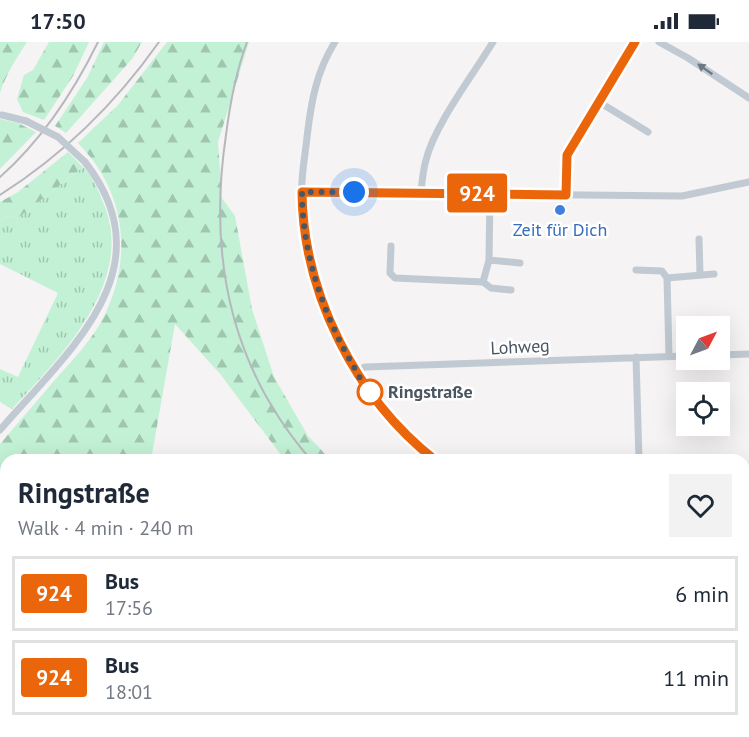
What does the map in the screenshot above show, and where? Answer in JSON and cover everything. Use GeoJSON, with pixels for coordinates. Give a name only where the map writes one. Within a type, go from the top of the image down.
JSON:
{"type":"FeatureCollection","features":[{"type":"Feature","properties":{"kind":"street"},"geometry":{"type":"LineString","coordinates":[[335,42],[326,57],[314,90],[302,192],[312,268],[334,331],[356,371],[393,422],[428,454]]}},
{"type":"Feature","properties":{"kind":"street"},"geometry":{"type":"LineString","coordinates":[[421,192],[426,158],[432,144],[493,42]]}},
{"type":"Feature","properties":{"kind":"street"},"geometry":{"type":"LineString","coordinates":[[566,195],[567,155],[635,42]]}},
{"type":"Feature","properties":{"kind":"street"},"geometry":{"type":"LineString","coordinates":[[659,42],[749,98]]}},
{"type":"Feature","properties":{"kind":"street"},"geometry":{"type":"LineString","coordinates":[[598,102],[648,132]]}},
{"type":"Feature","properties":{"kind":"street"},"geometry":{"type":"LineString","coordinates":[[0,430],[81,338],[102,303],[111,279],[117,241],[112,215],[104,192],[85,162],[58,137],[26,121],[2,115]]}},
{"type":"Feature","properties":{"kind":"street"},"geometry":{"type":"LineString","coordinates":[[302,192],[682,196],[749,182]]}},
{"type":"Feature","properties":{"kind":"street"},"geometry":{"type":"LineString","coordinates":[[483,282],[489,260],[490,193]]}},
{"type":"Feature","properties":{"kind":"street"},"geometry":{"type":"LineString","coordinates":[[699,239],[700,274]]}},
{"type":"Feature","properties":{"kind":"street"},"geometry":{"type":"LineString","coordinates":[[391,246],[390,273],[395,278],[483,282],[491,288],[511,290]]}},
{"type":"Feature","properties":{"kind":"street"},"geometry":{"type":"LineString","coordinates":[[489,260],[520,263]]}},
{"type":"Feature","properties":{"kind":"street"},"geometry":{"type":"LineString","coordinates":[[636,270],[662,271],[667,278],[669,356]]}},
{"type":"Feature","properties":{"kind":"street"},"geometry":{"type":"LineString","coordinates":[[667,278],[714,274]]}},
{"type":"Feature","properties":{"kind":"street"},"geometry":{"type":"LineString","coordinates":[[730,355],[749,354]]}},
{"type":"Feature","properties":{"kind":"street","name":"Lohweg"},"geometry":{"type":"LineString","coordinates":[[356,371],[365,367],[676,356]]}},
{"type":"Feature","properties":{"kind":"street"},"geometry":{"type":"LineString","coordinates":[[636,357],[639,454]]}},
{"type":"Feature","properties":{"kind":"green space"},"geometry":{"type":"Polygon","coordinates":[[[0,42],[27,42],[8,73],[0,93],[0,42]]]}},
{"type":"Feature","properties":{"kind":"green space"},"geometry":{"type":"Polygon","coordinates":[[[49,42],[89,42],[73,76],[44,120],[23,112],[17,99],[24,75],[33,70],[49,42]]]}},
{"type":"Feature","properties":{"kind":"green space"},"geometry":{"type":"Polygon","coordinates":[[[104,42],[142,42],[132,59],[66,133],[55,126],[87,78],[104,42]]]}},
{"type":"Feature","properties":{"kind":"green space"},"geometry":{"type":"Polygon","coordinates":[[[167,42],[249,42],[218,142],[222,198],[235,216],[252,309],[274,377],[308,436],[325,454],[280,454],[221,375],[175,324],[152,454],[0,454],[0,444],[91,337],[111,301],[118,277],[121,229],[116,206],[107,184],[95,163],[78,143],[118,105],[167,42]]]}},
{"type":"Feature","properties":{"kind":"green space"},"geometry":{"type":"Polygon","coordinates":[[[0,119],[18,123],[36,132],[0,169],[0,119]]]}},
{"type":"Feature","properties":{"kind":"green space"},"geometry":{"type":"Polygon","coordinates":[[[68,152],[83,167],[18,218],[3,217],[0,222],[0,202],[18,192],[68,152]]]}},
{"type":"Feature","properties":{"kind":"green space"},"geometry":{"type":"Polygon","coordinates":[[[83,167],[93,181],[105,207],[111,236],[109,264],[101,291],[70,343],[12,409],[0,402],[0,369],[18,377],[58,293],[0,264],[0,222],[3,217],[18,218],[83,167]]]}},
{"type":"Feature","properties":{"kind":"railway"},"geometry":{"type":"LineString","coordinates":[[0,177],[30,147],[56,114],[98,42]]}},
{"type":"Feature","properties":{"kind":"railway"},"geometry":{"type":"LineString","coordinates":[[0,195],[45,163],[87,126],[125,86],[159,42]]}},
{"type":"Feature","properties":{"kind":"railway"},"geometry":{"type":"LineString","coordinates":[[247,42],[232,99],[221,180],[220,223],[224,266],[231,308],[244,348],[261,387],[283,424],[306,454]]}},
{"type":"Feature","properties":{"kind":"bus line","name":"924"},"geometry":{"type":"LineString","coordinates":[[428,454],[393,422],[380,406],[360,378],[334,331],[312,268],[302,208],[302,192],[566,195],[567,155],[635,42]]}},
{"type":"Feature","properties":{"kind":"place","name":"Zeit für Dich"},"geometry":{"type":"Point","coordinates":[560,210]}},
{"type":"Feature","properties":{"kind":"place","name":"Ringstraße"},"geometry":{"type":"Point","coordinates":[370,392]}},
{"type":"Feature","properties":{"kind":"route"},"geometry":{"type":"LineString","coordinates":[[354,192],[302,192],[302,200],[312,268],[334,331],[370,392]]}}]}
